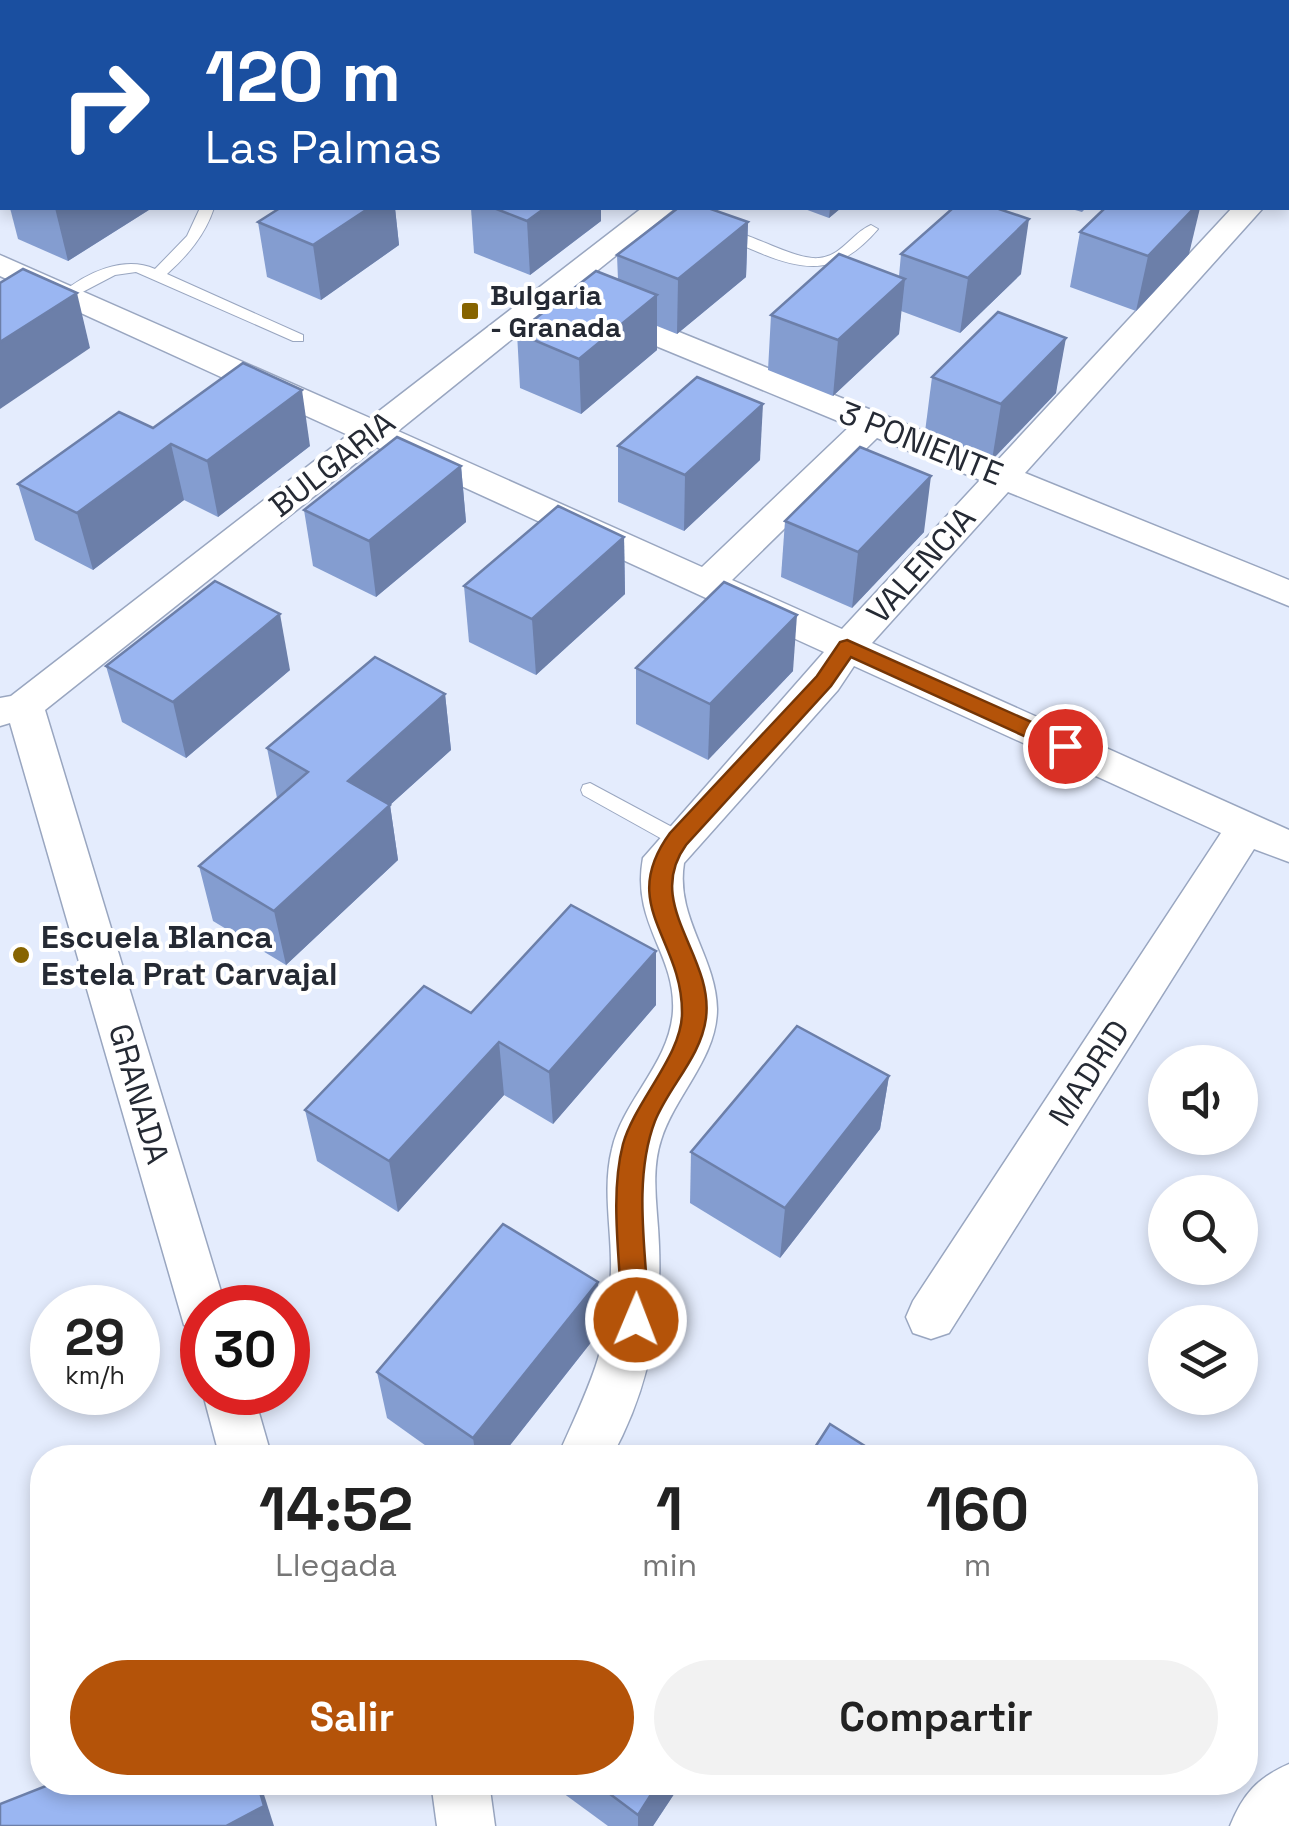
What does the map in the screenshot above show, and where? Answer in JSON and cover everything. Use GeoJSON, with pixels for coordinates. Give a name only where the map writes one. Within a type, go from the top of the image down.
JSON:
{"type":"FeatureCollection","features":[{"type":"Feature","properties":{"kind":"street","name":"BULGARIA"},"geometry":{"type":"LineString","coordinates":[[12,709],[553,292],[666,210]]}},
{"type":"Feature","properties":{"kind":"street","name":"VALENCIA"},"geometry":{"type":"LineString","coordinates":[[589,1445],[610,1408],[628,1361],[636,1320],[631,1176],[635,1146],[645,1116],[688,1041],[694,1017],[691,978],[658,897],[664,858],[824,681],[847,647],[1246,210]]}},
{"type":"Feature","properties":{"kind":"street"},"geometry":{"type":"LineString","coordinates":[[0,264],[1289,847]]}},
{"type":"Feature","properties":{"kind":"street","name":"3 PONIENTE"},"geometry":{"type":"LineString","coordinates":[[553,292],[1289,594]]}},
{"type":"Feature","properties":{"kind":"street"},"geometry":{"type":"LineString","coordinates":[[706,584],[873,423]]}},
{"type":"Feature","properties":{"kind":"street","name":"GRANADA"},"geometry":{"type":"LineString","coordinates":[[12,709],[194,1285]]}},
{"type":"Feature","properties":{"kind":"street","name":"MADRID"},"geometry":{"type":"LineString","coordinates":[[931,1317],[1246,828]]}},
{"type":"Feature","properties":{"kind":"street"},"geometry":{"type":"LineString","coordinates":[[234,1415],[242,1445]]}},
{"type":"Feature","properties":{"kind":"street"},"geometry":{"type":"LineString","coordinates":[[462,1795],[466,1826]]}},
{"type":"Feature","properties":{"kind":"street"},"geometry":{"type":"LineString","coordinates":[[1268,1826],[1289,1802]]}},
{"type":"Feature","properties":{"kind":"lane"},"geometry":{"type":"LineString","coordinates":[[157,275],[193,240],[203,226],[207,210]]}},
{"type":"Feature","properties":{"kind":"lane"},"geometry":{"type":"LineString","coordinates":[[711,227],[796,259],[820,263],[838,258],[871,229]]}},
{"type":"Feature","properties":{"kind":"lane"},"geometry":{"type":"LineString","coordinates":[[68,294],[119,268],[138,268],[298,338]]}},
{"type":"Feature","properties":{"kind":"lane"},"geometry":{"type":"LineString","coordinates":[[590,790],[678,839]]}},
{"type":"Feature","properties":{"kind":"building"},"geometry":{"type":"Polygon","coordinates":[[[277,210],[366,210],[313,245],[258,222],[277,210]]]}},
{"type":"Feature","properties":{"kind":"building"},"geometry":{"type":"Polygon","coordinates":[[[499,210],[542,210],[527,221],[499,210]]]}},
{"type":"Feature","properties":{"kind":"building"},"geometry":{"type":"Polygon","coordinates":[[[675,210],[714,210],[748,222],[678,279],[617,255],[675,210]]]}},
{"type":"Feature","properties":{"kind":"building"},"geometry":{"type":"Polygon","coordinates":[[[951,210],[1002,210],[1029,219],[968,278],[901,254],[951,210]]]}},
{"type":"Feature","properties":{"kind":"building"},"geometry":{"type":"Polygon","coordinates":[[[1103,210],[1192,210],[1148,256],[1080,232],[1103,210]]]}},
{"type":"Feature","properties":{"kind":"building"},"geometry":{"type":"Polygon","coordinates":[[[839,254],[905,279],[838,340],[771,315],[839,254]]]}},
{"type":"Feature","properties":{"kind":"building"},"geometry":{"type":"Polygon","coordinates":[[[23,269],[77,293],[0,342],[0,283],[23,269]]]}},
{"type":"Feature","properties":{"kind":"building"},"geometry":{"type":"Polygon","coordinates":[[[596,271],[657,295],[579,359],[517,333],[596,271]]]}},
{"type":"Feature","properties":{"kind":"building"},"geometry":{"type":"Polygon","coordinates":[[[998,312],[1066,338],[1001,404],[932,377],[998,312]]]}},
{"type":"Feature","properties":{"kind":"building"},"geometry":{"type":"Polygon","coordinates":[[[243,363],[302,390],[207,461],[171,444],[77,513],[18,484],[119,412],[153,428],[243,363]]]}},
{"type":"Feature","properties":{"kind":"building"},"geometry":{"type":"Polygon","coordinates":[[[697,377],[763,404],[685,475],[618,446],[697,377]]]}},
{"type":"Feature","properties":{"kind":"building"},"geometry":{"type":"Polygon","coordinates":[[[397,437],[461,466],[369,541],[304,510],[397,437]]]}},
{"type":"Feature","properties":{"kind":"building"},"geometry":{"type":"Polygon","coordinates":[[[860,447],[931,476],[858,552],[785,521],[860,447]]]}},
{"type":"Feature","properties":{"kind":"building"},"geometry":{"type":"Polygon","coordinates":[[[558,506],[624,537],[532,619],[464,586],[558,506]]]}},
{"type":"Feature","properties":{"kind":"building"},"geometry":{"type":"Polygon","coordinates":[[[215,581],[280,614],[173,702],[106,666],[215,581]]]}},
{"type":"Feature","properties":{"kind":"building"},"geometry":{"type":"Polygon","coordinates":[[[724,582],[797,615],[710,704],[636,668],[724,582]]]}},
{"type":"Feature","properties":{"kind":"building"},"geometry":{"type":"Polygon","coordinates":[[[375,657],[445,694],[348,781],[390,805],[274,911],[199,866],[308,772],[267,748],[375,657]]]}},
{"type":"Feature","properties":{"kind":"building"},"geometry":{"type":"Polygon","coordinates":[[[571,905],[656,951],[549,1072],[499,1042],[389,1161],[305,1110],[424,986],[471,1013],[571,905]]]}},
{"type":"Feature","properties":{"kind":"building"},"geometry":{"type":"Polygon","coordinates":[[[797,1026],[889,1076],[785,1208],[691,1152],[797,1026]]]}},
{"type":"Feature","properties":{"kind":"building"},"geometry":{"type":"Polygon","coordinates":[[[503,1224],[598,1282],[473,1438],[377,1372],[503,1224]]]}},
{"type":"Feature","properties":{"kind":"building"},"geometry":{"type":"Polygon","coordinates":[[[830,1424],[863,1445],[816,1445],[830,1424]]]}},
{"type":"Feature","properties":{"kind":"building"},"geometry":{"type":"Polygon","coordinates":[[[30,1792],[261,1795],[264,1806],[226,1826],[0,1826],[0,1804],[30,1792]]]}},
{"type":"Feature","properties":{"kind":"building"},"geometry":{"type":"Polygon","coordinates":[[[611,1795],[651,1795],[638,1815],[611,1795]]]}},
{"type":"Feature","properties":{"kind":"place","name":"Bulgaria - Granada"},"geometry":{"type":"Point","coordinates":[470,311]}},
{"type":"Feature","properties":{"kind":"place","name":"Escuela Blanca Estela Prat Carvajal"},"geometry":{"type":"Point","coordinates":[21,955]}},
{"type":"Feature","properties":{"kind":"route"},"geometry":{"type":"LineString","coordinates":[[636,1320],[631,1176],[635,1146],[645,1116],[688,1041],[694,1017],[691,978],[661,913],[658,897],[664,858],[678,839],[824,681],[847,647],[1065,746]]}}]}
